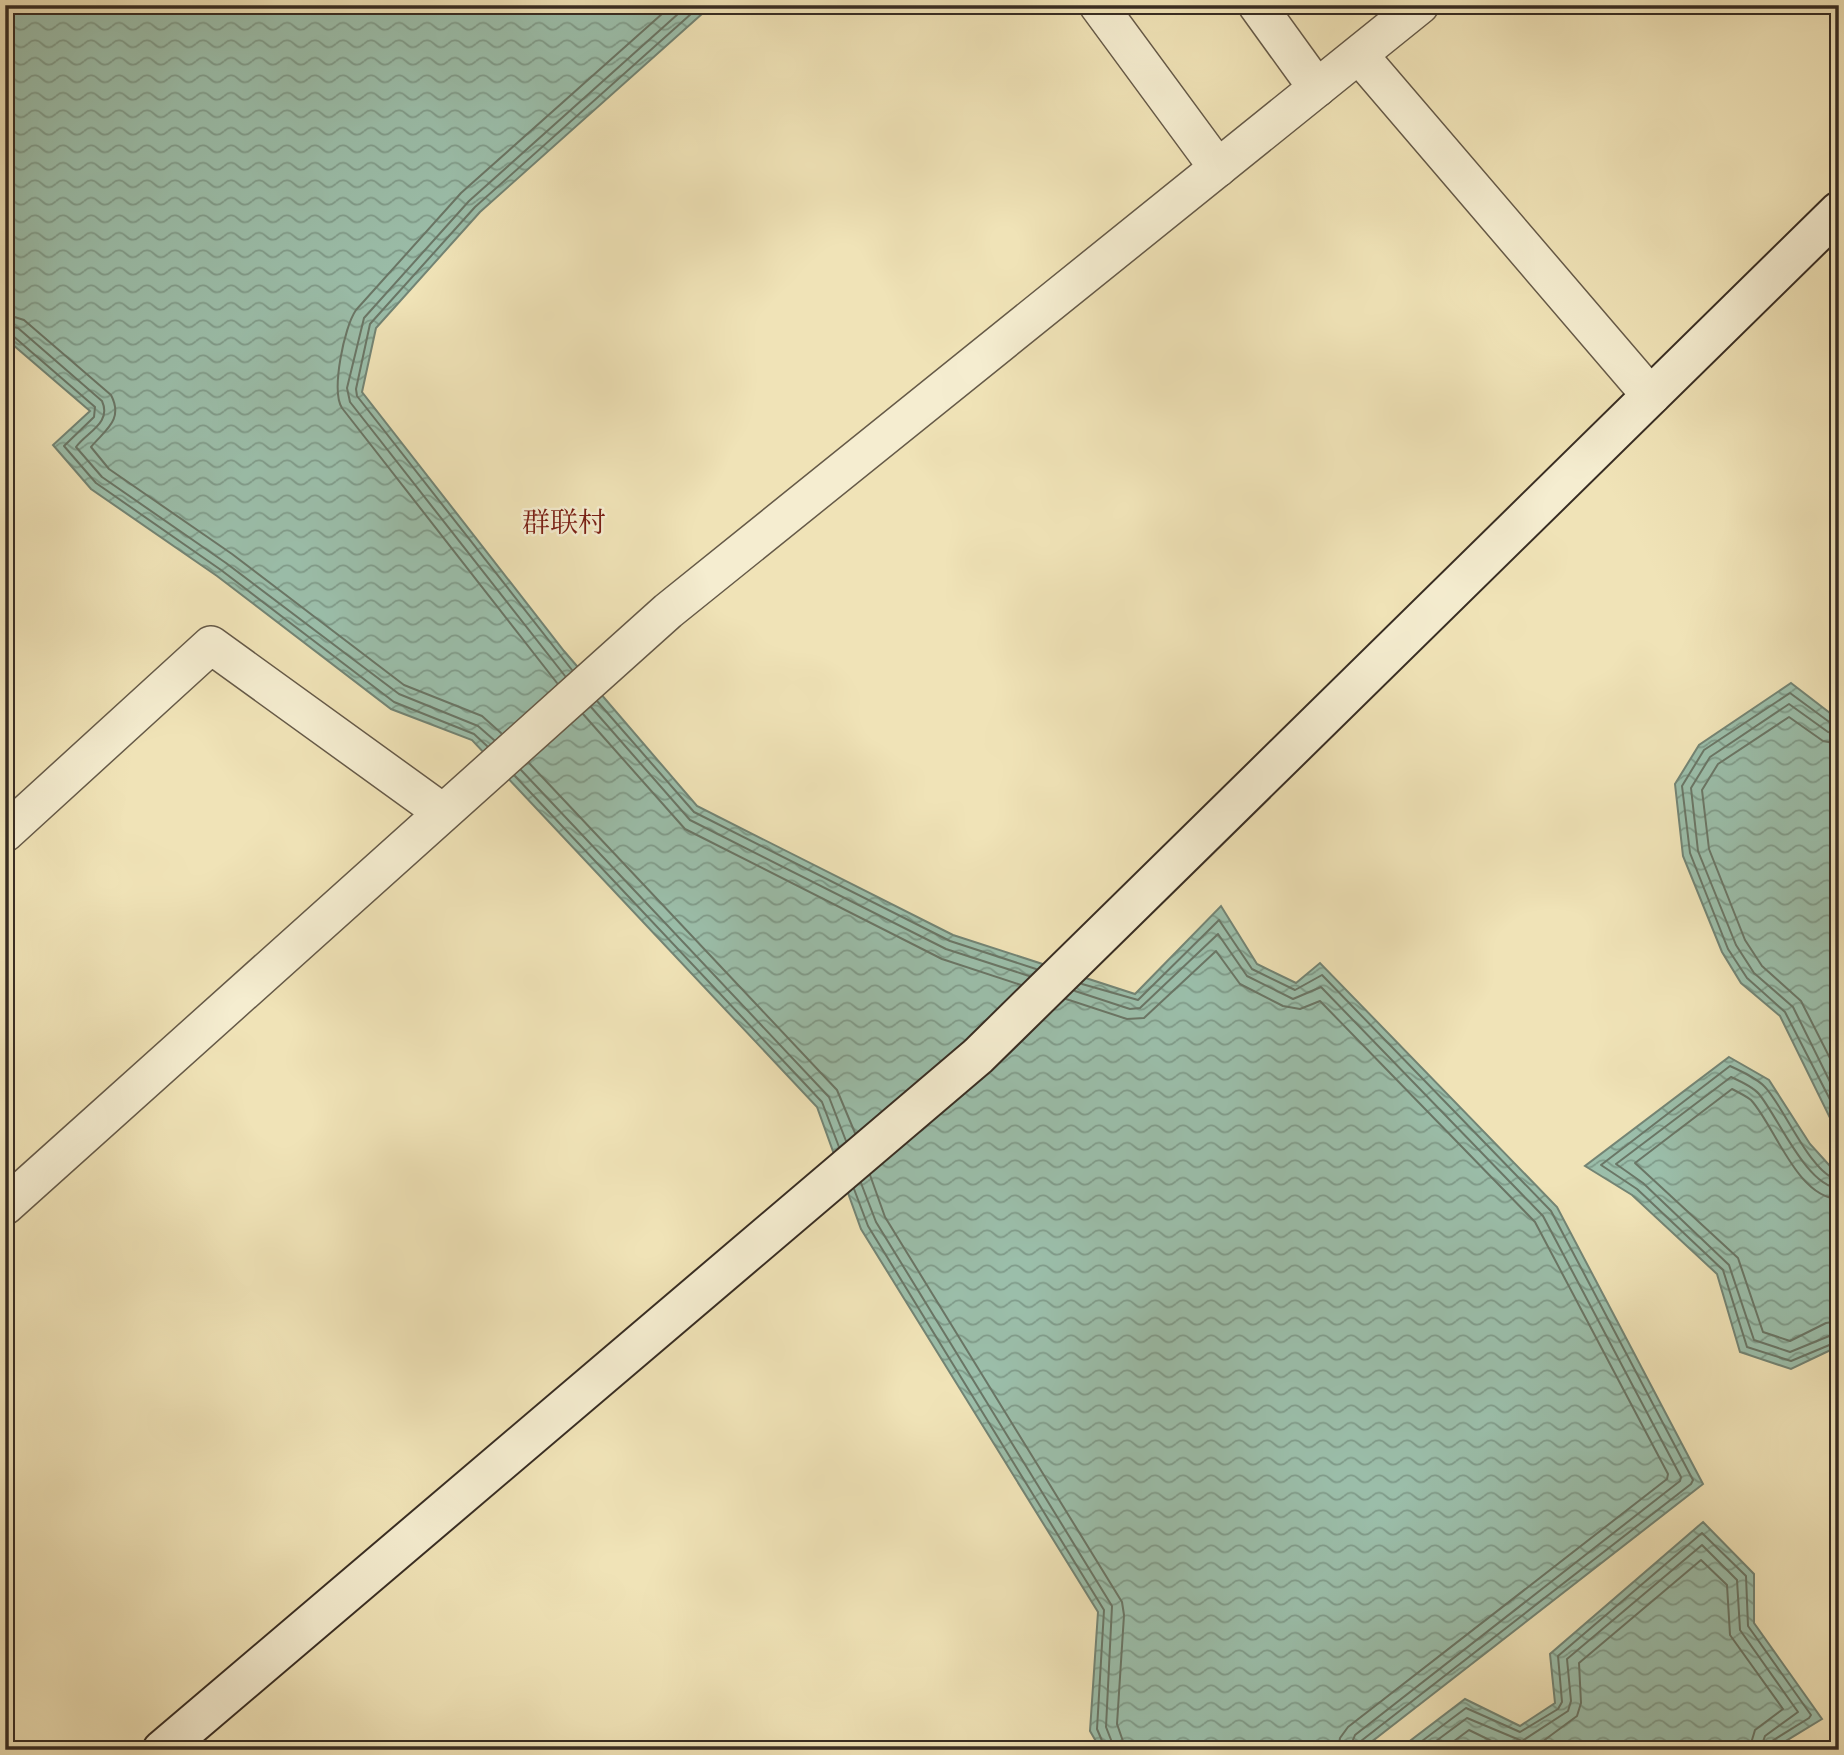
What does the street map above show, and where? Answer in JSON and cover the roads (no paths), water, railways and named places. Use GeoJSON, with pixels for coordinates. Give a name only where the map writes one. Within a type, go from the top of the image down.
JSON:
{"type":"FeatureCollection","features":[{"type":"Feature","properties":{"kind":"street"},"geometry":{"type":"LineString","coordinates":[[1098,5],[1218,168]]}},
{"type":"Feature","properties":{"kind":"street"},"geometry":{"type":"LineString","coordinates":[[1257,5],[1317,88]]}},
{"type":"Feature","properties":{"kind":"street"},"geometry":{"type":"LineString","coordinates":[[5,1206],[659,619],[1420,5]]}},
{"type":"Feature","properties":{"kind":"street"},"geometry":{"type":"LineString","coordinates":[[1359,55],[1651,396]]}},
{"type":"Feature","properties":{"kind":"street"},"geometry":{"type":"LineString","coordinates":[[162,1750],[978,1056],[1839,211]]}},
{"type":"Feature","properties":{"kind":"street"},"geometry":{"type":"LineString","coordinates":[[5,832],[211,645],[447,807]]}},
{"type":"Feature","properties":{"kind":"water"},"geometry":{"type":"Polygon","coordinates":[[[5,5],[712,5],[480,212],[376,328],[362,392],[564,651],[697,806],[953,935],[1135,994],[1221,906],[1257,964],[1296,983],[1320,963],[1557,1207],[1703,1484],[1361,1750],[1101,1750],[1090,1731],[1098,1612],[861,1229],[817,1107],[472,740],[391,709],[217,576],[91,489],[53,445],[90,411],[5,338],[5,5]]]}},
{"type":"Feature","properties":{"kind":"water"},"geometry":{"type":"Polygon","coordinates":[[[1791,683],[1839,720],[1839,1127],[1831,1120],[1780,1016],[1741,983],[1722,952],[1683,856],[1675,784],[1699,745],[1791,683]]]}},
{"type":"Feature","properties":{"kind":"water"},"geometry":{"type":"Polygon","coordinates":[[[1729,1057],[1769,1080],[1810,1144],[1839,1176],[1839,1346],[1791,1369],[1740,1352],[1717,1274],[1632,1195],[1585,1166],[1729,1057]]]}},
{"type":"Feature","properties":{"kind":"water"},"geometry":{"type":"Polygon","coordinates":[[[1703,1522],[1754,1574],[1754,1623],[1822,1719],[1771,1750],[1398,1750],[1465,1699],[1520,1726],[1555,1703],[1550,1654],[1703,1522]]]}},
{"type":"Feature","properties":{"kind":"district","name":"群联村"},"geometry":{"type":"Point","coordinates":[564,524]}}]}
